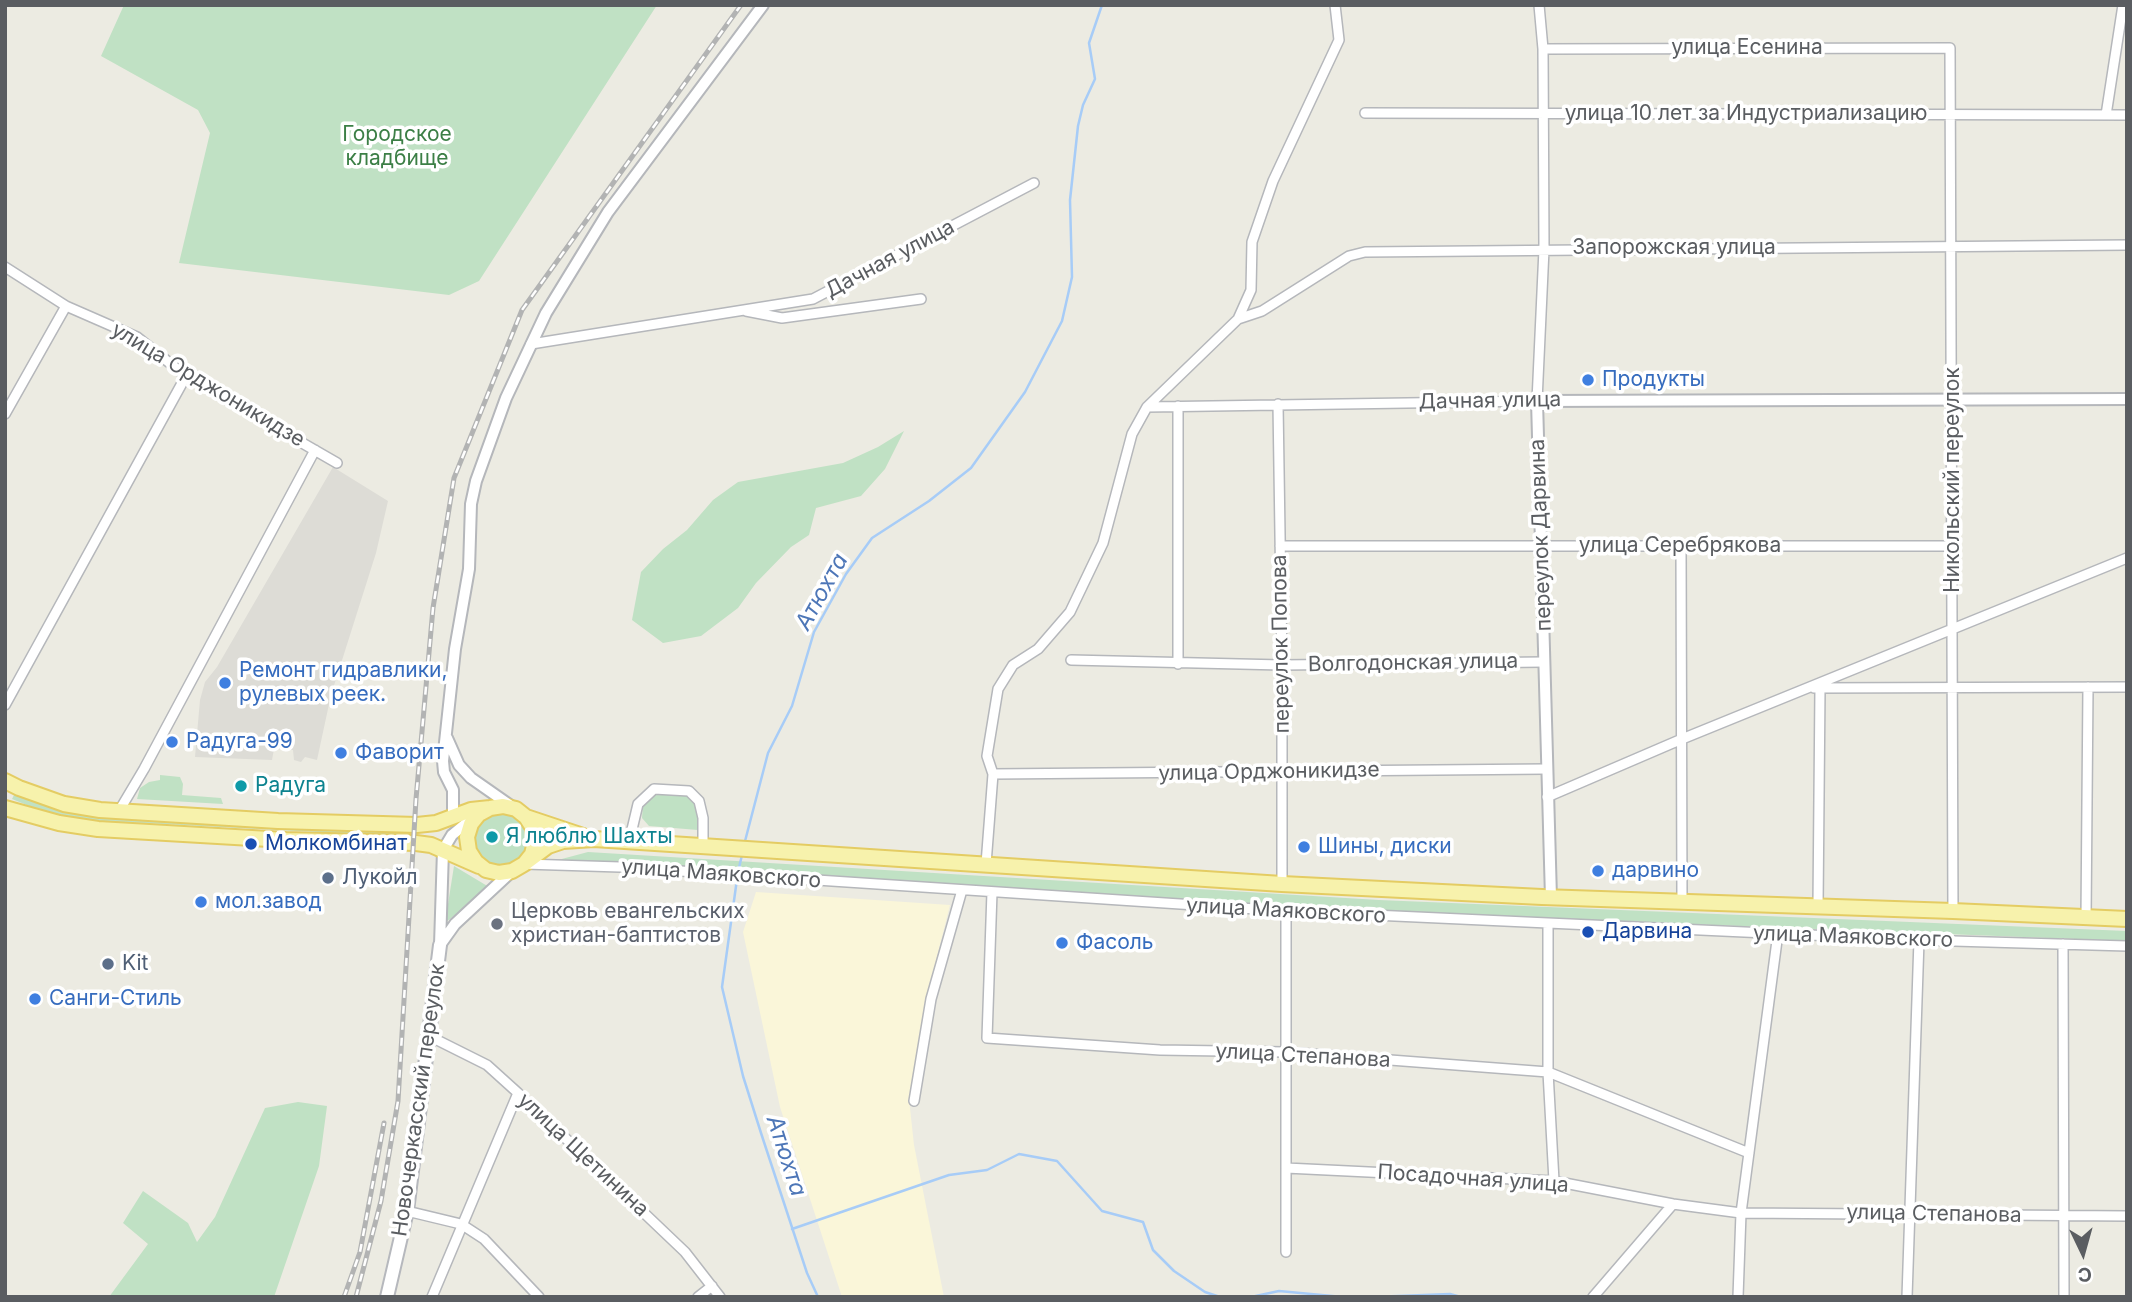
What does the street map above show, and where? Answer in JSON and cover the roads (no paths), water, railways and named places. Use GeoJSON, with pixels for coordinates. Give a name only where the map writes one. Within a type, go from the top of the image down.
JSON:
{"type":"FeatureCollection","features":[{"type":"Feature","properties":{"kind":"main road"},"geometry":{"type":"LineString","coordinates":[[5,781],[64,804],[119,811],[278,821],[417,825],[436,823],[471,810],[485,811],[503,806],[521,813],[533,828],[535,842],[532,854],[518,868],[499,873],[486,870],[443,850],[416,843],[286,840],[98,829],[5,808]]}},
{"type":"Feature","properties":{"kind":"main road"},"geometry":{"type":"LineString","coordinates":[[485,811],[471,824],[467,838],[469,851],[476,862],[486,870]]}},
{"type":"Feature","properties":{"kind":"main road","name":"улица Маяковского"},"geometry":{"type":"LineString","coordinates":[[521,813],[594,839]]}},
{"type":"Feature","properties":{"kind":"main road","name":"улица Маяковского"},"geometry":{"type":"LineString","coordinates":[[518,868],[548,846],[563,841],[594,839],[1282,884],[1551,898],[2127,919]]}},
{"type":"Feature","properties":{"kind":"main road","name":"Новочеркасский переулок"},"geometry":{"type":"LineString","coordinates":[[387,1297],[407,1211],[440,945]]}},
{"type":"Feature","properties":{"kind":"street"},"geometry":{"type":"LineString","coordinates":[[453,817],[453,790],[444,772],[443,761],[455,649],[469,569],[471,504],[476,481],[506,398],[571,268],[608,212],[763,5]]}},
{"type":"Feature","properties":{"kind":"street"},"geometry":{"type":"LineString","coordinates":[[986,864],[993,774],[987,756],[998,689],[1013,665],[1038,649],[1070,612],[1103,542],[1132,434],[1147,407],[1238,318],[1251,290],[1252,243],[1273,181],[1339,40],[1335,5]]}},
{"type":"Feature","properties":{"kind":"street","name":"переулок Дарвина"},"geometry":{"type":"LineString","coordinates":[[1539,5],[1543,49],[1544,249],[1537,401],[1551,898]]}},
{"type":"Feature","properties":{"kind":"street"},"geometry":{"type":"LineString","coordinates":[[2106,115],[2123,5]]}},
{"type":"Feature","properties":{"kind":"street","name":"улица Есенина"},"geometry":{"type":"LineString","coordinates":[[1543,49],[1950,48]]}},
{"type":"Feature","properties":{"kind":"street","name":"Никольский переулок"},"geometry":{"type":"LineString","coordinates":[[1950,48],[1953,911]]}},
{"type":"Feature","properties":{"kind":"street","name":"улица 10 лет за Индустриализацию"},"geometry":{"type":"LineString","coordinates":[[1365,113],[2127,115]]}},
{"type":"Feature","properties":{"kind":"street","name":"Дачная улица"},"geometry":{"type":"LineString","coordinates":[[531,344],[813,299],[1034,183]]}},
{"type":"Feature","properties":{"kind":"street","name":"Запорожская улица"},"geometry":{"type":"LineString","coordinates":[[1238,318],[1262,310],[1349,256],[1364,252],[2127,245]]}},
{"type":"Feature","properties":{"kind":"street","name":"улица Орджоникидзе"},"geometry":{"type":"LineString","coordinates":[[5,267],[66,306],[137,338],[186,376],[337,463]]}},
{"type":"Feature","properties":{"kind":"street","name":"Дачная улица"},"geometry":{"type":"LineString","coordinates":[[738,310],[782,318],[921,299]]}},
{"type":"Feature","properties":{"kind":"street"},"geometry":{"type":"LineString","coordinates":[[5,414],[66,306]]}},
{"type":"Feature","properties":{"kind":"street"},"geometry":{"type":"LineString","coordinates":[[5,705],[186,376]]}},
{"type":"Feature","properties":{"kind":"street","name":"Дачная улица"},"geometry":{"type":"LineString","coordinates":[[1147,407],[1537,401],[2127,399]]}},
{"type":"Feature","properties":{"kind":"street","name":"переулок Попова"},"geometry":{"type":"LineString","coordinates":[[1279,404],[1282,884]]}},
{"type":"Feature","properties":{"kind":"street"},"geometry":{"type":"LineString","coordinates":[[1178,406],[1178,664]]}},
{"type":"Feature","properties":{"kind":"street"},"geometry":{"type":"LineString","coordinates":[[119,811],[315,450]]}},
{"type":"Feature","properties":{"kind":"street","name":"улица Серебрякова"},"geometry":{"type":"LineString","coordinates":[[1280,546],[1953,546]]}},
{"type":"Feature","properties":{"kind":"street"},"geometry":{"type":"LineString","coordinates":[[1681,546],[1682,903]]}},
{"type":"Feature","properties":{"kind":"street"},"geometry":{"type":"LineString","coordinates":[[1547,797],[1682,739],[2127,558]]}},
{"type":"Feature","properties":{"kind":"street","name":"Волгодонская улица"},"geometry":{"type":"LineString","coordinates":[[1072,660],[1282,665],[1544,662]]}},
{"type":"Feature","properties":{"kind":"street"},"geometry":{"type":"LineString","coordinates":[[2086,918],[2088,687]]}},
{"type":"Feature","properties":{"kind":"street"},"geometry":{"type":"LineString","coordinates":[[1807,688],[2127,687]]}},
{"type":"Feature","properties":{"kind":"street"},"geometry":{"type":"LineString","coordinates":[[1818,906],[1820,688]]}},
{"type":"Feature","properties":{"kind":"street"},"geometry":{"type":"LineString","coordinates":[[446,734],[458,765],[471,778],[521,813]]}},
{"type":"Feature","properties":{"kind":"street","name":"улица Орджоникидзе"},"geometry":{"type":"LineString","coordinates":[[993,774],[1546,769]]}},
{"type":"Feature","properties":{"kind":"street"},"geometry":{"type":"LineString","coordinates":[[629,842],[638,804],[654,789],[689,791],[699,801],[708,847]]}},
{"type":"Feature","properties":{"kind":"street"},"geometry":{"type":"LineString","coordinates":[[440,945],[443,850],[452,835],[485,811]]}},
{"type":"Feature","properties":{"kind":"street","name":"улица Маяковского"},"geometry":{"type":"LineString","coordinates":[[518,868],[571,864],[1286,911],[1919,940],[2127,946]]}},
{"type":"Feature","properties":{"kind":"street"},"geometry":{"type":"LineString","coordinates":[[440,945],[454,925],[518,868]]}},
{"type":"Feature","properties":{"kind":"street"},"geometry":{"type":"LineString","coordinates":[[914,1101],[931,999],[962,890]]}},
{"type":"Feature","properties":{"kind":"street","name":"улица Степанова"},"geometry":{"type":"LineString","coordinates":[[992,892],[987,1038],[1160,1050],[1285,1052],[1548,1072],[1749,1153]]}},
{"type":"Feature","properties":{"kind":"street"},"geometry":{"type":"LineString","coordinates":[[1286,911],[1286,1252]]}},
{"type":"Feature","properties":{"kind":"street"},"geometry":{"type":"LineString","coordinates":[[1548,924],[1548,1072],[1553,1181]]}},
{"type":"Feature","properties":{"kind":"street"},"geometry":{"type":"LineString","coordinates":[[1738,1297],[1741,1213],[1778,933]]}},
{"type":"Feature","properties":{"kind":"street"},"geometry":{"type":"LineString","coordinates":[[1907,1297],[1919,940]]}},
{"type":"Feature","properties":{"kind":"street"},"geometry":{"type":"LineString","coordinates":[[2063,944],[2064,1297]]}},
{"type":"Feature","properties":{"kind":"street","name":"улица Щетинина"},"geometry":{"type":"LineString","coordinates":[[429,1036],[486,1065],[518,1093],[685,1252],[720,1297]]}},
{"type":"Feature","properties":{"kind":"street"},"geometry":{"type":"LineString","coordinates":[[432,1297],[518,1093]]}},
{"type":"Feature","properties":{"kind":"street","name":"Посадочная улица"},"geometry":{"type":"LineString","coordinates":[[1286,1168],[1553,1181],[1741,1213]]}},
{"type":"Feature","properties":{"kind":"street"},"geometry":{"type":"LineString","coordinates":[[1593,1297],[1673,1203]]}},
{"type":"Feature","properties":{"kind":"street"},"geometry":{"type":"LineString","coordinates":[[407,1211],[461,1224],[484,1238],[539,1297]]}},
{"type":"Feature","properties":{"kind":"street","name":"улица Степанова"},"geometry":{"type":"LineString","coordinates":[[1741,1213],[2127,1216]]}},
{"type":"Feature","properties":{"kind":"street"},"geometry":{"type":"LineString","coordinates":[[698,1297],[712,1286]]}},
{"type":"Feature","properties":{"kind":"waterway","name":"Атюхта"},"geometry":{"type":"LineString","coordinates":[[744,845],[768,753],[792,706],[814,632],[846,574],[872,538],[929,501],[971,468],[1025,392],[1062,321],[1072,277],[1070,200],[1078,126],[1083,105],[1095,79],[1089,43],[1102,5]]}},
{"type":"Feature","properties":{"kind":"waterway","name":"Атюхта"},"geometry":{"type":"LineString","coordinates":[[738,872],[742,855]]}},
{"type":"Feature","properties":{"kind":"waterway","name":"Атюхта"},"geometry":{"type":"LineString","coordinates":[[737,879],[722,987],[743,1076],[807,1273],[818,1297]]}},
{"type":"Feature","properties":{"kind":"waterway"},"geometry":{"type":"LineString","coordinates":[[792,1229],[949,1175],[987,1170],[1019,1154],[1057,1161],[1102,1211],[1143,1222],[1153,1250],[1174,1271],[1205,1292],[1220,1297]]}},
{"type":"Feature","properties":{"kind":"waterway"},"geometry":{"type":"LineString","coordinates":[[1251,1297],[1279,1291],[1343,1297]]}},
{"type":"Feature","properties":{"kind":"waterway"},"geometry":{"type":"LineString","coordinates":[[1372,1297],[1450,1294],[1461,1297]]}},
{"type":"Feature","properties":{"kind":"railway"},"geometry":{"type":"LineString","coordinates":[[356,1297],[381,1201],[398,1101],[416,799],[433,608],[454,478],[522,310],[741,5]]}},
{"type":"Feature","properties":{"kind":"railway"},"geometry":{"type":"LineString","coordinates":[[344,1297],[360,1252],[384,1123]]}},
{"type":"Feature","properties":{"kind":"place","name":"Продукты"},"geometry":{"type":"Point","coordinates":[1588,380]}},
{"type":"Feature","properties":{"kind":"place","name":"Ремонт гидравлики, рулевых реек."},"geometry":{"type":"Point","coordinates":[225,683]}},
{"type":"Feature","properties":{"kind":"place","name":"Радуга-99"},"geometry":{"type":"Point","coordinates":[172,742]}},
{"type":"Feature","properties":{"kind":"place","name":"Фаворит"},"geometry":{"type":"Point","coordinates":[341,753]}},
{"type":"Feature","properties":{"kind":"place","name":"Радуга"},"geometry":{"type":"Point","coordinates":[241,786]}},
{"type":"Feature","properties":{"kind":"place","name":"Я люблю Шахты"},"geometry":{"type":"Point","coordinates":[492,837]}},
{"type":"Feature","properties":{"kind":"place","name":"Молкомбинат"},"geometry":{"type":"Point","coordinates":[251,844]}},
{"type":"Feature","properties":{"kind":"place","name":"Шины, диски"},"geometry":{"type":"Point","coordinates":[1304,847]}},
{"type":"Feature","properties":{"kind":"place","name":"дарвино"},"geometry":{"type":"Point","coordinates":[1598,871]}},
{"type":"Feature","properties":{"kind":"place","name":"Лукойл"},"geometry":{"type":"Point","coordinates":[328,878]}},
{"type":"Feature","properties":{"kind":"place","name":"мол.завод"},"geometry":{"type":"Point","coordinates":[201,902]}},
{"type":"Feature","properties":{"kind":"place","name":"Церковь евангельских христиан-баптистов"},"geometry":{"type":"Point","coordinates":[497,924]}},
{"type":"Feature","properties":{"kind":"place","name":"Дарвина"},"geometry":{"type":"Point","coordinates":[1588,932]}},
{"type":"Feature","properties":{"kind":"place","name":"Фасоль"},"geometry":{"type":"Point","coordinates":[1062,943]}},
{"type":"Feature","properties":{"kind":"place","name":"Kit"},"geometry":{"type":"Point","coordinates":[108,964]}},
{"type":"Feature","properties":{"kind":"place","name":"Санги-Стиль"},"geometry":{"type":"Point","coordinates":[35,999]}},
{"type":"Feature","properties":{"kind":"park label","name":"Городское кладбище"},"geometry":{"type":"Point","coordinates":[397,147]}}]}
